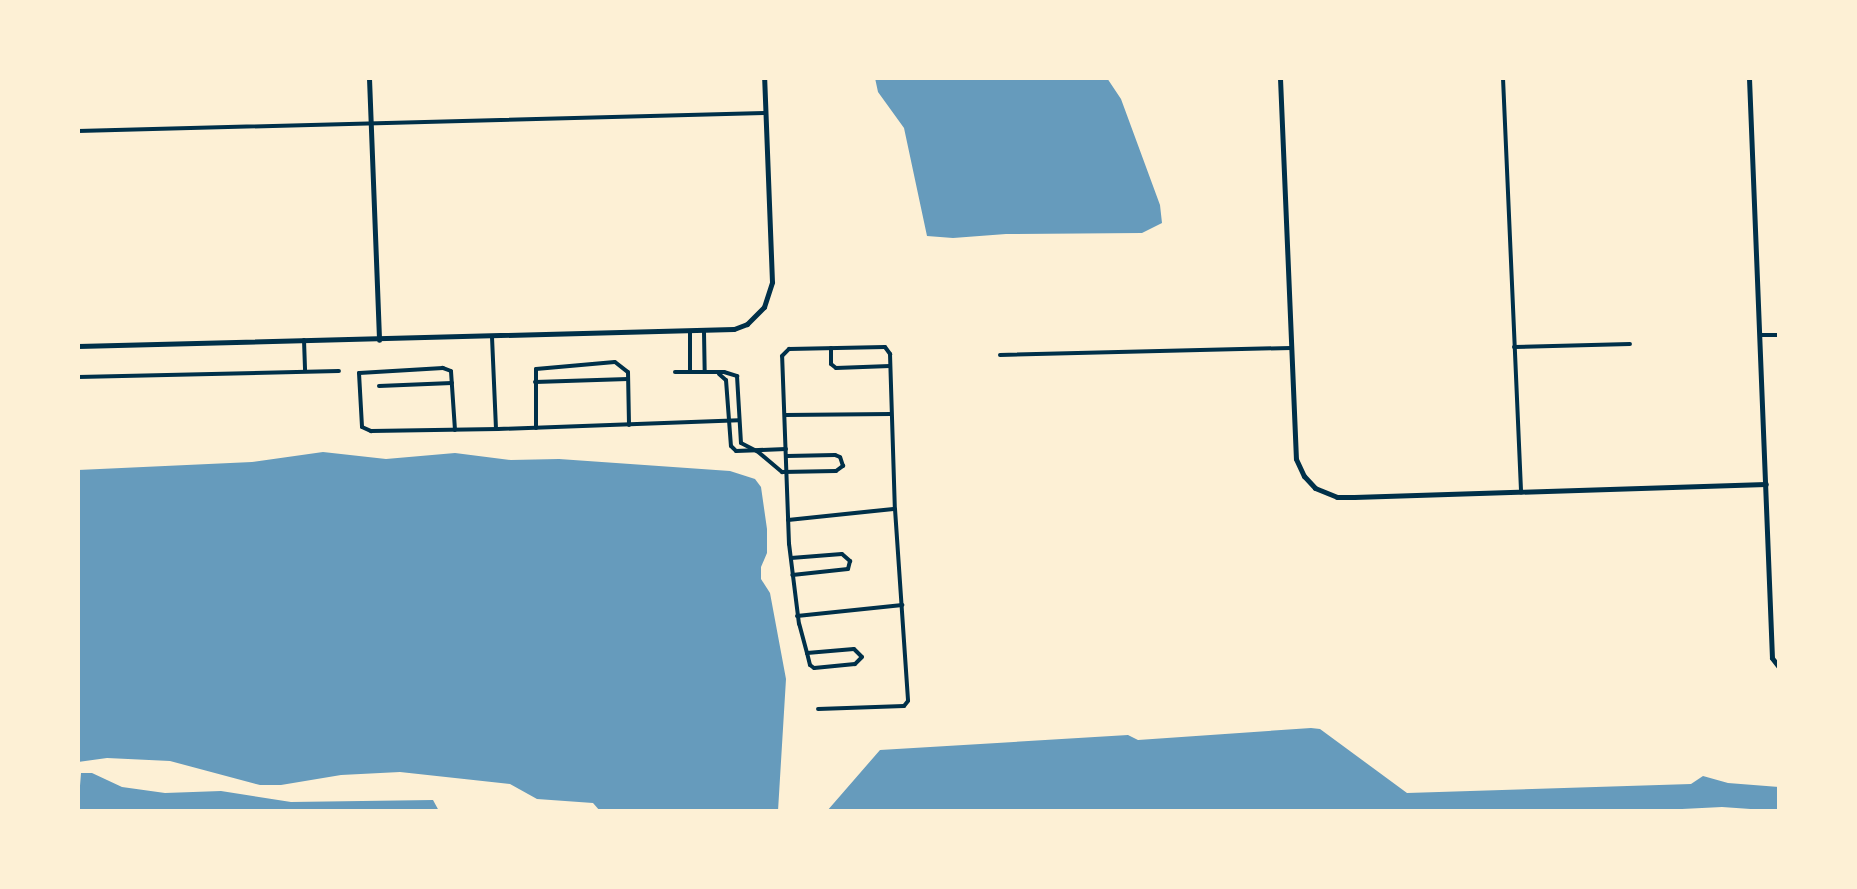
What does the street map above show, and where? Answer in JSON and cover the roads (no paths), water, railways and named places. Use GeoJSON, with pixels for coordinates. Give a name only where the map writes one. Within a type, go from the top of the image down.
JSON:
{"type":"FeatureCollection","features":[{"type":"Feature","properties":{"kind":"street"},"geometry":{"type":"LineString","coordinates":[[369,78],[379,340]]}},
{"type":"Feature","properties":{"kind":"street"},"geometry":{"type":"LineString","coordinates":[[78,346],[734,329],[757,316],[764,307],[772,282],[764,78]]}},
{"type":"Feature","properties":{"kind":"street"},"geometry":{"type":"LineString","coordinates":[[1280,78],[1299,467],[1315,488],[1337,497],[1766,484]]}},
{"type":"Feature","properties":{"kind":"street"},"geometry":{"type":"LineString","coordinates":[[1503,78],[1521,493]]}},
{"type":"Feature","properties":{"kind":"street"},"geometry":{"type":"LineString","coordinates":[[1749,78],[1772,658],[1778,666]]}},
{"type":"Feature","properties":{"kind":"street"},"geometry":{"type":"LineString","coordinates":[[78,131],[765,113]]}},
{"type":"Feature","properties":{"kind":"street"},"geometry":{"type":"LineString","coordinates":[[690,332],[690,372]]}},
{"type":"Feature","properties":{"kind":"street"},"geometry":{"type":"LineString","coordinates":[[704,332],[705,371]]}},
{"type":"Feature","properties":{"kind":"street"},"geometry":{"type":"LineString","coordinates":[[1760,335],[1779,335]]}},
{"type":"Feature","properties":{"kind":"street"},"geometry":{"type":"LineString","coordinates":[[492,337],[496,429]]}},
{"type":"Feature","properties":{"kind":"street"},"geometry":{"type":"LineString","coordinates":[[304,340],[305,371]]}},
{"type":"Feature","properties":{"kind":"street"},"geometry":{"type":"LineString","coordinates":[[1514,347],[1630,344]]}},
{"type":"Feature","properties":{"kind":"street"},"geometry":{"type":"LineString","coordinates":[[807,653],[854,649],[862,657],[855,664],[814,668],[807,653],[797,616],[788,520],[782,356],[789,349],[885,347],[890,366],[895,509],[908,701],[904,706],[818,709]]}},
{"type":"Feature","properties":{"kind":"street"},"geometry":{"type":"LineString","coordinates":[[831,348],[831,364],[836,368],[890,366]]}},
{"type":"Feature","properties":{"kind":"street"},"geometry":{"type":"LineString","coordinates":[[1000,355],[1291,348]]}},
{"type":"Feature","properties":{"kind":"street"},"geometry":{"type":"LineString","coordinates":[[536,428],[534,382],[538,367],[615,362],[625,368],[628,379],[629,425]]}},
{"type":"Feature","properties":{"kind":"street"},"geometry":{"type":"LineString","coordinates":[[455,430],[451,371],[443,368],[359,373],[365,429],[455,430],[739,420]]}},
{"type":"Feature","properties":{"kind":"street"},"geometry":{"type":"LineString","coordinates":[[78,377],[339,371]]}},
{"type":"Feature","properties":{"kind":"street"},"geometry":{"type":"LineString","coordinates":[[675,372],[705,371],[737,376],[741,443],[787,473],[836,471],[843,466],[840,457],[835,455],[787,456]]}},
{"type":"Feature","properties":{"kind":"street"},"geometry":{"type":"LineString","coordinates":[[717,372],[726,380],[731,446],[736,451],[786,449]]}},
{"type":"Feature","properties":{"kind":"street"},"geometry":{"type":"LineString","coordinates":[[534,382],[628,379]]}},
{"type":"Feature","properties":{"kind":"street"},"geometry":{"type":"LineString","coordinates":[[379,386],[452,383]]}},
{"type":"Feature","properties":{"kind":"street"},"geometry":{"type":"LineString","coordinates":[[785,415],[891,414]]}},
{"type":"Feature","properties":{"kind":"street"},"geometry":{"type":"LineString","coordinates":[[788,520],[895,509]]}},
{"type":"Feature","properties":{"kind":"street"},"geometry":{"type":"LineString","coordinates":[[791,558],[842,554],[850,561],[848,569],[792,575]]}},
{"type":"Feature","properties":{"kind":"street"},"geometry":{"type":"LineString","coordinates":[[797,616],[902,605]]}},
{"type":"Feature","properties":{"kind":"water"},"geometry":{"type":"Polygon","coordinates":[[[875,78],[1107,78],[1121,99],[1160,205],[1162,223],[1142,233],[927,236],[904,128],[878,92],[875,78]]]}},
{"type":"Feature","properties":{"kind":"water"},"geometry":{"type":"Polygon","coordinates":[[[323,452],[386,459],[455,453],[511,460],[559,459],[730,471],[755,479],[761,487],[767,529],[767,553],[761,567],[761,579],[770,593],[786,679],[778,811],[600,811],[593,803],[537,799],[510,784],[400,772],[341,775],[281,785],[260,785],[170,761],[107,758],[78,762],[78,470],[252,462],[323,452]]]}},
{"type":"Feature","properties":{"kind":"water"},"geometry":{"type":"Polygon","coordinates":[[[1320,729],[1407,793],[1691,784],[1703,776],[1728,783],[1779,787],[1779,811],[1722,807],[1642,811],[827,811],[880,750],[1128,735],[1138,740],[1320,729]]]}},
{"type":"Feature","properties":{"kind":"water"},"geometry":{"type":"Polygon","coordinates":[[[81,773],[92,773],[122,787],[165,793],[221,791],[291,802],[433,800],[439,811],[78,811],[81,773]]]}}]}
